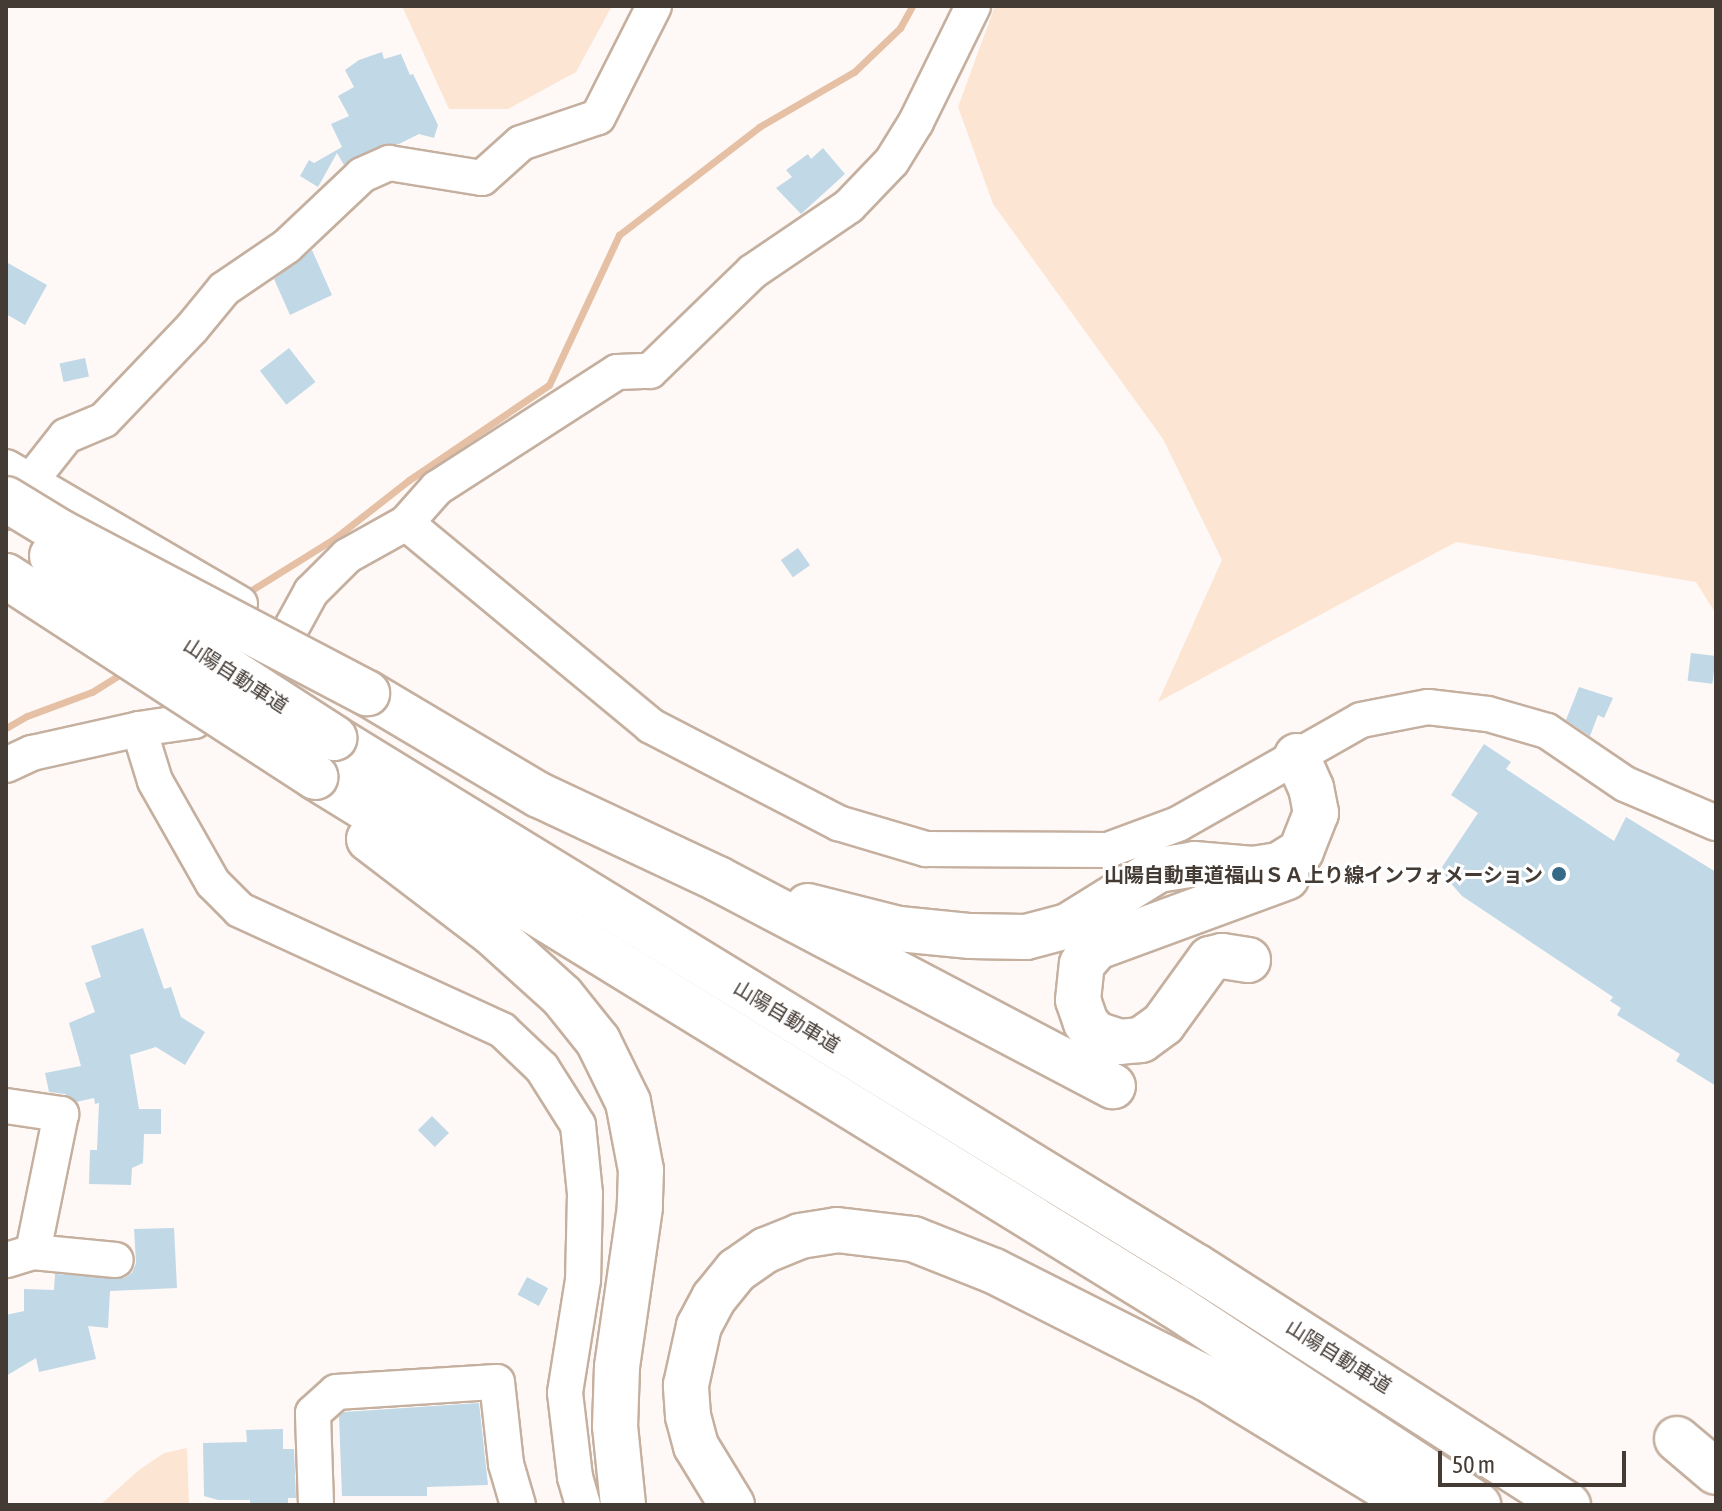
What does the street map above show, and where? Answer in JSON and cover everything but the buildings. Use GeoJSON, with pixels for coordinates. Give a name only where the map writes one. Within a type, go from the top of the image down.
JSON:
{"type":"FeatureCollection","features":[{"type":"Feature","properties":{"kind":"highway"},"geometry":{"type":"LineString","coordinates":[[14,482],[60,532],[367,693],[539,795],[718,879],[1113,1086]]}},
{"type":"Feature","properties":{"kind":"highway","name":"山陽自動車道"},"geometry":{"type":"LineString","coordinates":[[6,527],[334,738],[1197,1267],[1568,1505]]}},
{"type":"Feature","properties":{"kind":"highway","name":"山陽自動車道"},"geometry":{"type":"LineString","coordinates":[[6,576],[194,697],[310,783],[1175,1306],[1478,1505]]}},
{"type":"Feature","properties":{"kind":"highway"},"geometry":{"type":"LineString","coordinates":[[718,879],[848,919],[899,929],[971,936],[1026,937],[1068,926],[1141,878],[1176,866],[1214,864],[1267,869],[1291,859],[1308,839],[1316,813],[1311,788],[1297,756]]}},
{"type":"Feature","properties":{"kind":"highway"},"geometry":{"type":"LineString","coordinates":[[1248,960],[1222,956],[1210,959],[1163,1024],[1141,1040],[1109,1040],[1086,1023],[1078,1000],[1082,964],[1097,947],[1282,879],[1306,863],[1321,840],[1324,813],[1317,789],[1297,756]]}},
{"type":"Feature","properties":{"kind":"highway"},"geometry":{"type":"LineString","coordinates":[[310,783],[492,933],[562,996],[598,1041],[615,1070],[637,1134],[641,1170],[640,1207],[617,1367],[615,1426],[623,1505]]}},
{"type":"Feature","properties":{"kind":"highway"},"geometry":{"type":"LineString","coordinates":[[732,1505],[696,1446],[688,1416],[686,1385],[699,1326],[714,1298],[737,1270],[766,1250],[800,1236],[837,1230],[913,1239],[994,1271],[1206,1378],[1414,1505]]}},
{"type":"Feature","properties":{"kind":"highway"},"geometry":{"type":"LineString","coordinates":[[1677,1439],[1716,1472]]}},
{"type":"Feature","properties":{"kind":"street"},"geometry":{"type":"LineString","coordinates":[[6,512],[14,482],[66,436],[104,420],[192,328],[224,289],[287,246],[362,175],[389,163],[482,178],[521,143],[598,117],[654,6]]}},
{"type":"Feature","properties":{"kind":"street"},"geometry":{"type":"LineString","coordinates":[[6,765],[32,753],[139,729],[194,721],[265,676],[311,592],[347,556],[406,523],[437,488],[617,372],[650,371],[752,272],[849,206],[892,161],[916,122],[973,6]]}},
{"type":"Feature","properties":{"kind":"street"},"geometry":{"type":"LineString","coordinates":[[14,482],[289,633]]}},
{"type":"Feature","properties":{"kind":"street"},"geometry":{"type":"LineString","coordinates":[[406,523],[651,726],[838,823],[926,849],[1108,850],[1178,824],[1361,720],[1428,707],[1488,714],[1547,731],[1625,784],[1716,823]]}},
{"type":"Feature","properties":{"kind":"street"},"geometry":{"type":"LineString","coordinates":[[139,729],[155,781],[213,883],[240,910],[502,1030],[542,1068],[578,1125],[585,1194],[583,1280],[565,1393],[575,1477],[583,1505]]}},
{"type":"Feature","properties":{"kind":"street"},"geometry":{"type":"LineString","coordinates":[[1141,878],[1133,893],[1134,910],[1140,917],[1161,923]]}},
{"type":"Feature","properties":{"kind":"street"},"geometry":{"type":"LineString","coordinates":[[1026,937],[1061,951],[1079,975]]}},
{"type":"Feature","properties":{"kind":"street"},"geometry":{"type":"LineString","coordinates":[[6,1106],[61,1114],[20,1256],[116,1260]]}},
{"type":"Feature","properties":{"kind":"street"},"geometry":{"type":"LineString","coordinates":[[316,1505],[313,1413],[336,1392],[497,1382],[506,1464],[518,1505]]}},
{"type":"Feature","properties":{"kind":"shaded area"},"geometry":{"type":"Polygon","coordinates":[[[402,6],[612,6],[576,72],[508,109],[449,109],[402,6]]]}},
{"type":"Feature","properties":{"kind":"shaded area"},"geometry":{"type":"Polygon","coordinates":[[[995,6],[1716,6],[1716,614],[1696,582],[1456,542],[1158,702],[1222,560],[1163,439],[993,204],[958,107],[995,6]]]}},
{"type":"Feature","properties":{"kind":"shaded area"},"geometry":{"type":"Polygon","coordinates":[[[187,1448],[189,1505],[100,1505],[139,1470],[164,1453],[187,1448]]]}},
{"type":"Feature","properties":{"kind":"waterway"},"geometry":{"type":"LineString","coordinates":[[242,596],[335,538],[409,480],[549,385],[619,235],[759,127],[854,72],[900,28],[912,6]]}},
{"type":"Feature","properties":{"kind":"waterway"},"geometry":{"type":"LineString","coordinates":[[6,728],[27,716],[92,692],[124,672]]}},
{"type":"Feature","properties":{"kind":"place","name":"山陽自動車道福山ＳＡ上り線インフォメーション"},"geometry":{"type":"Point","coordinates":[1559,874]}}]}
